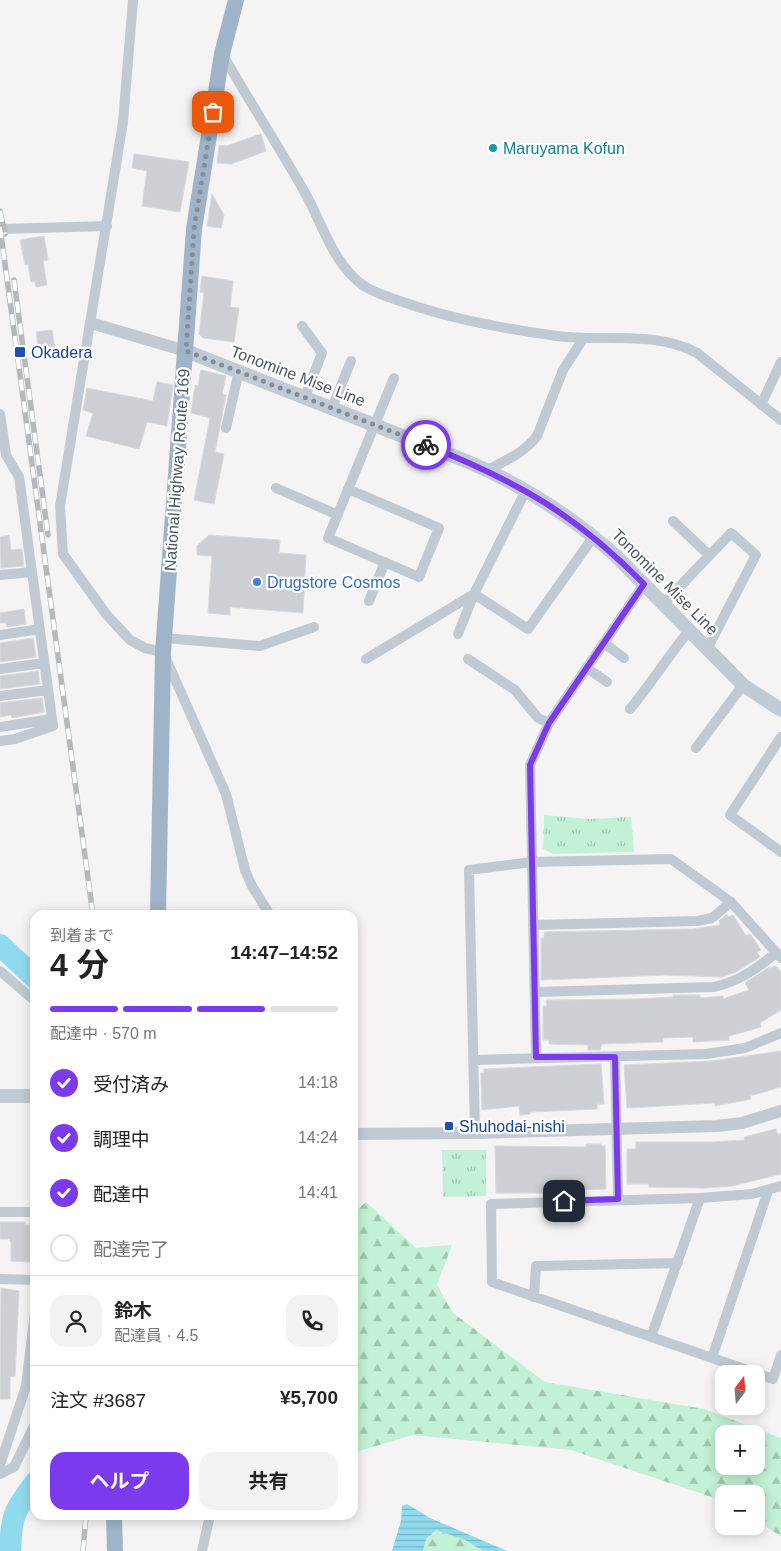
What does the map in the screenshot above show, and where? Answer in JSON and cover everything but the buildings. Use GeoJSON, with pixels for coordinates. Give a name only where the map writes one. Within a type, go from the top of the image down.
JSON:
{"type":"FeatureCollection","features":[{"type":"Feature","properties":{"kind":"highway","name":"National Highway Route 169"},"geometry":{"type":"LineString","coordinates":[[158,910],[164,645],[194,229],[222,54],[236,0]]}},
{"type":"Feature","properties":{"kind":"highway"},"geometry":{"type":"LineString","coordinates":[[114,1520],[115,1551]]}},
{"type":"Feature","properties":{"kind":"main road","name":"Tonomine Mise Line"},"geometry":{"type":"LineString","coordinates":[[186,351],[488,470],[526,490],[594,536],[743,685],[781,710]]}},
{"type":"Feature","properties":{"kind":"main road"},"geometry":{"type":"LineString","coordinates":[[0,1096],[30,1096]]}},
{"type":"Feature","properties":{"kind":"street"},"geometry":{"type":"LineString","coordinates":[[132,0],[123,122],[60,506],[63,554],[106,614],[130,640],[145,648],[164,645],[260,646],[314,627]]}},
{"type":"Feature","properties":{"kind":"street"},"geometry":{"type":"LineString","coordinates":[[222,54],[305,192],[341,262],[351,275],[364,286],[380,294],[457,319],[583,339],[626,338],[683,345],[697,353],[781,420]]}},
{"type":"Feature","properties":{"kind":"street"},"geometry":{"type":"LineString","coordinates":[[0,229],[107,226]]}},
{"type":"Feature","properties":{"kind":"street"},"geometry":{"type":"LineString","coordinates":[[91,323],[186,351]]}},
{"type":"Feature","properties":{"kind":"street"},"geometry":{"type":"LineString","coordinates":[[302,326],[322,353],[305,397]]}},
{"type":"Feature","properties":{"kind":"street"},"geometry":{"type":"LineString","coordinates":[[488,470],[524,450],[537,436],[563,370],[583,339]]}},
{"type":"Feature","properties":{"kind":"street"},"geometry":{"type":"LineString","coordinates":[[332,408],[351,361]]}},
{"type":"Feature","properties":{"kind":"street"},"geometry":{"type":"LineString","coordinates":[[761,405],[781,362]]}},
{"type":"Feature","properties":{"kind":"street"},"geometry":{"type":"LineString","coordinates":[[226,428],[238,371]]}},
{"type":"Feature","properties":{"kind":"street"},"geometry":{"type":"LineString","coordinates":[[348,489],[439,528],[419,577],[328,538],[338,515],[348,489],[394,378]]}},
{"type":"Feature","properties":{"kind":"street"},"geometry":{"type":"LineString","coordinates":[[0,414],[6,455],[19,477],[53,726],[15,740],[0,741]]}},
{"type":"Feature","properties":{"kind":"street"},"geometry":{"type":"LineString","coordinates":[[276,488],[338,515]]}},
{"type":"Feature","properties":{"kind":"street"},"geometry":{"type":"LineString","coordinates":[[458,634],[474,594],[526,490]]}},
{"type":"Feature","properties":{"kind":"street"},"geometry":{"type":"LineString","coordinates":[[673,521],[710,555]]}},
{"type":"Feature","properties":{"kind":"street"},"geometry":{"type":"LineString","coordinates":[[663,604],[731,532],[756,555],[707,649]]}},
{"type":"Feature","properties":{"kind":"street"},"geometry":{"type":"LineString","coordinates":[[474,594],[528,629],[594,536]]}},
{"type":"Feature","properties":{"kind":"street"},"geometry":{"type":"LineString","coordinates":[[369,601],[385,562]]}},
{"type":"Feature","properties":{"kind":"street"},"geometry":{"type":"LineString","coordinates":[[0,576],[32,572]]}},
{"type":"Feature","properties":{"kind":"street"},"geometry":{"type":"LineString","coordinates":[[536,1057],[530,765],[549,723],[644,584]]}},
{"type":"Feature","properties":{"kind":"street"},"geometry":{"type":"LineString","coordinates":[[366,659],[474,594]]}},
{"type":"Feature","properties":{"kind":"street"},"geometry":{"type":"LineString","coordinates":[[0,635],[40,629]]}},
{"type":"Feature","properties":{"kind":"street"},"geometry":{"type":"LineString","coordinates":[[630,709],[654,679],[671,652],[689,631]]}},
{"type":"Feature","properties":{"kind":"street"},"geometry":{"type":"LineString","coordinates":[[604,643],[624,658]]}},
{"type":"Feature","properties":{"kind":"street"},"geometry":{"type":"LineString","coordinates":[[164,645],[218,772],[226,794],[245,870],[264,910]]}},
{"type":"Feature","properties":{"kind":"street"},"geometry":{"type":"LineString","coordinates":[[468,658],[515,690],[538,718],[549,723]]}},
{"type":"Feature","properties":{"kind":"street"},"geometry":{"type":"LineString","coordinates":[[0,668],[44,663]]}},
{"type":"Feature","properties":{"kind":"street"},"geometry":{"type":"LineString","coordinates":[[587,668],[608,682]]}},
{"type":"Feature","properties":{"kind":"street"},"geometry":{"type":"LineString","coordinates":[[696,748],[743,685]]}},
{"type":"Feature","properties":{"kind":"street"},"geometry":{"type":"LineString","coordinates":[[0,696],[48,690]]}},
{"type":"Feature","properties":{"kind":"street"},"geometry":{"type":"LineString","coordinates":[[0,727],[52,719]]}},
{"type":"Feature","properties":{"kind":"street"},"geometry":{"type":"LineString","coordinates":[[781,737],[730,815],[781,852]]}},
{"type":"Feature","properties":{"kind":"street"},"geometry":{"type":"LineString","coordinates":[[476,1133],[469,870],[531,862],[671,859],[730,902],[779,955],[733,982],[714,987],[536,992]]}},
{"type":"Feature","properties":{"kind":"street"},"geometry":{"type":"LineString","coordinates":[[534,925],[697,921],[712,918],[730,902]]}},
{"type":"Feature","properties":{"kind":"street"},"geometry":{"type":"LineString","coordinates":[[0,971],[30,997]]}},
{"type":"Feature","properties":{"kind":"street"},"geometry":{"type":"LineString","coordinates":[[474,1060],[536,1057],[615,1057],[724,1052],[753,1045],[781,1033]]}},
{"type":"Feature","properties":{"kind":"street"},"geometry":{"type":"LineString","coordinates":[[615,1057],[618,1199]]}},
{"type":"Feature","properties":{"kind":"street"},"geometry":{"type":"LineString","coordinates":[[358,1134],[476,1133],[717,1126],[749,1121],[781,1111]]}},
{"type":"Feature","properties":{"kind":"street"},"geometry":{"type":"LineString","coordinates":[[781,1186],[768,1191],[700,1198],[491,1204],[492,1282],[773,1379],[781,1355]]}},
{"type":"Feature","properties":{"kind":"street"},"geometry":{"type":"LineString","coordinates":[[712,1358],[768,1191]]}},
{"type":"Feature","properties":{"kind":"street"},"geometry":{"type":"LineString","coordinates":[[651,1337],[700,1198]]}},
{"type":"Feature","properties":{"kind":"street"},"geometry":{"type":"LineString","coordinates":[[0,1212],[30,1212]]}},
{"type":"Feature","properties":{"kind":"street"},"geometry":{"type":"LineString","coordinates":[[534,1297],[536,1266],[678,1263]]}},
{"type":"Feature","properties":{"kind":"street"},"geometry":{"type":"LineString","coordinates":[[0,1279],[30,1280]]}},
{"type":"Feature","properties":{"kind":"street"},"geometry":{"type":"LineString","coordinates":[[0,1465],[26,1386],[30,1353]]}},
{"type":"Feature","properties":{"kind":"street"},"geometry":{"type":"LineString","coordinates":[[0,1474],[14,1467],[30,1434]]}},
{"type":"Feature","properties":{"kind":"street"},"geometry":{"type":"LineString","coordinates":[[202,1551],[209,1520]]}},
{"type":"Feature","properties":{"kind":"green space"},"geometry":{"type":"Polygon","coordinates":[[[544,815],[589,819],[631,817],[634,852],[553,854],[543,849],[544,815]]]}},
{"type":"Feature","properties":{"kind":"green space"},"geometry":{"type":"Polygon","coordinates":[[[442,1150],[486,1150],[486,1196],[443,1197],[442,1150]]]}},
{"type":"Feature","properties":{"kind":"green space"},"geometry":{"type":"Polygon","coordinates":[[[366,1202],[416,1248],[452,1245],[437,1285],[453,1313],[545,1382],[704,1409],[715,1413],[715,1415],[746,1425],[715,1425],[715,1475],[765,1475],[765,1432],[781,1438],[781,1536],[765,1526],[765,1485],[715,1485],[715,1498],[571,1450],[412,1435],[358,1451],[358,1209],[366,1202]]]}},
{"type":"Feature","properties":{"kind":"green space"},"geometry":{"type":"Polygon","coordinates":[[[436,1530],[465,1540],[483,1551],[423,1551],[426,1539],[436,1530]]]}},
{"type":"Feature","properties":{"kind":"water"},"geometry":{"type":"Polygon","coordinates":[[[407,1504],[430,1518],[507,1551],[483,1551],[465,1540],[436,1530],[426,1539],[423,1551],[392,1551],[401,1521],[402,1506],[407,1504]]]}},
{"type":"Feature","properties":{"kind":"waterway"},"geometry":{"type":"LineString","coordinates":[[0,945],[30,973]]}},
{"type":"Feature","properties":{"kind":"waterway"},"geometry":{"type":"LineString","coordinates":[[10,1551],[11,1530],[15,1514],[30,1490]]}},
{"type":"Feature","properties":{"kind":"railway"},"geometry":{"type":"LineString","coordinates":[[0,211],[5,234]]}},
{"type":"Feature","properties":{"kind":"railway"},"geometry":{"type":"LineString","coordinates":[[0,227],[92,910]]}},
{"type":"Feature","properties":{"kind":"railway"},"geometry":{"type":"LineString","coordinates":[[14,280],[48,535]]}},
{"type":"Feature","properties":{"kind":"railway"},"geometry":{"type":"LineString","coordinates":[[83,1551],[86,1520]]}},
{"type":"Feature","properties":{"kind":"way so far"},"geometry":{"type":"LineString","coordinates":[[213,112],[194,229],[186,351],[426,445]]}},
{"type":"Feature","properties":{"kind":"place","name":"Maruyama Kofun"},"geometry":{"type":"Point","coordinates":[493,148]}},
{"type":"Feature","properties":{"kind":"place","name":"Okadera"},"geometry":{"type":"Point","coordinates":[20,352]}},
{"type":"Feature","properties":{"kind":"place","name":"Drugstore Cosmos"},"geometry":{"type":"Point","coordinates":[257,582]}},
{"type":"Feature","properties":{"kind":"place","name":"Shuhodai-nishi"},"geometry":{"type":"Point","coordinates":[449,1126]}},
{"type":"Feature","properties":{"kind":"route"},"geometry":{"type":"LineString","coordinates":[[426,445],[507,479],[568,516],[594,536],[644,584],[549,723],[536,748],[530,765],[536,1057],[615,1057],[618,1199],[564,1201]]}}]}
